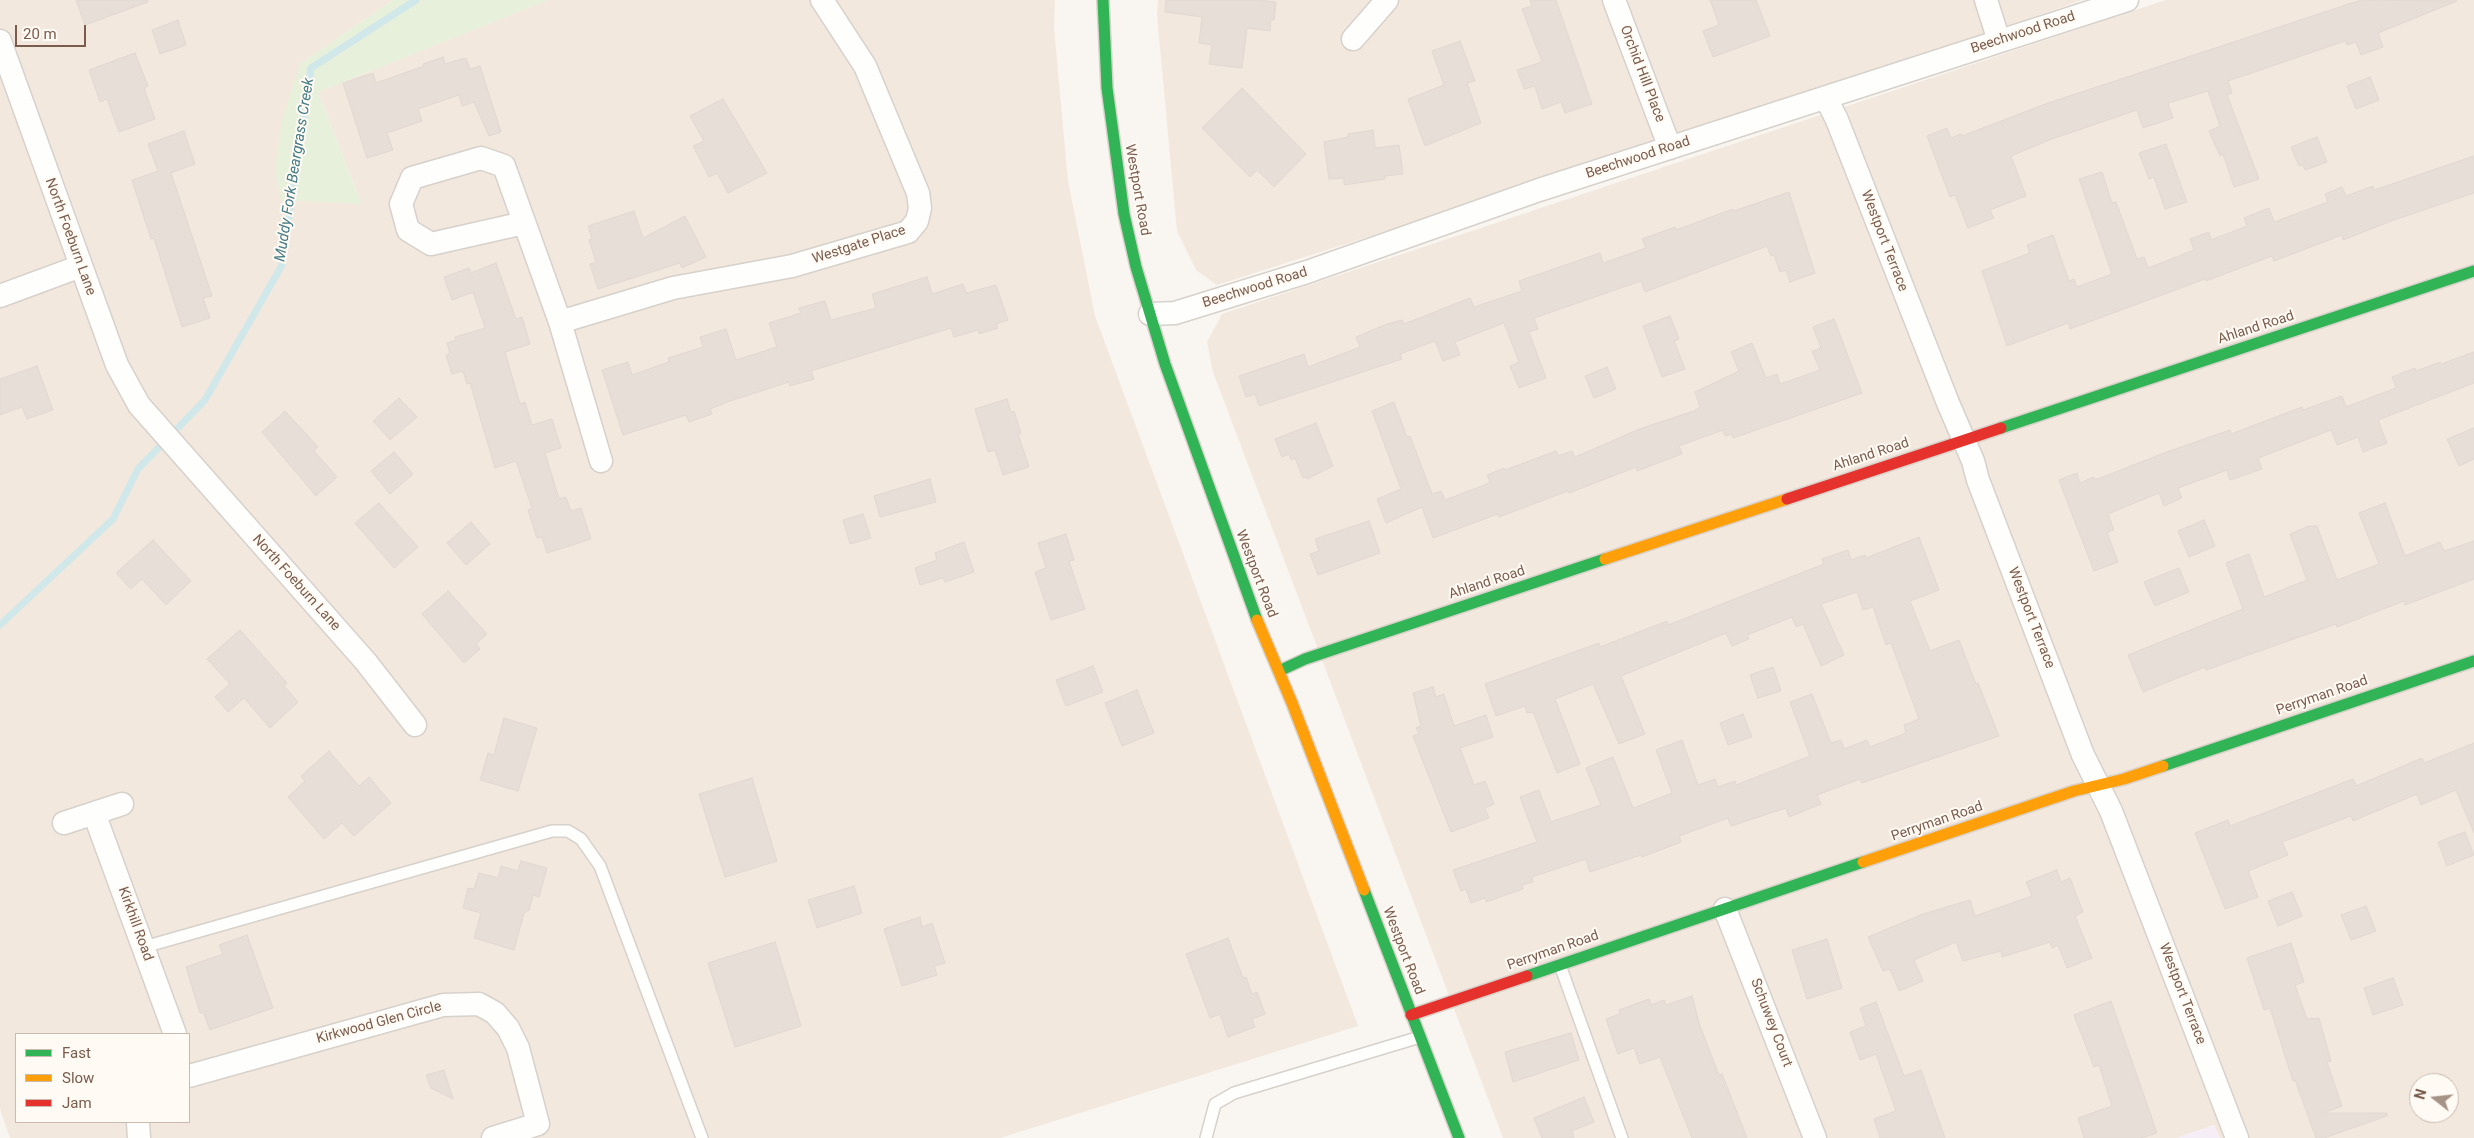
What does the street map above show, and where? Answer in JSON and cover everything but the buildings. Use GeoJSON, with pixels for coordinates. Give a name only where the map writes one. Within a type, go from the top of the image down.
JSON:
{"type":"FeatureCollection","features":[{"type":"Feature","properties":{"kind":"street","name":"Westgate Place"},"geometry":{"type":"LineString","coordinates":[[560,322],[673,288],[792,266],[908,232],[917,221],[920,208],[918,193],[865,66],[822,0]]}},
{"type":"Feature","properties":{"kind":"street","name":"Westport Road"},"geometry":{"type":"LineString","coordinates":[[1103,0],[1107,88],[1124,214],[1150,314],[1246,594],[1279,671],[1459,1138]]}},
{"type":"Feature","properties":{"kind":"street"},"geometry":{"type":"LineString","coordinates":[[1353,39],[1387,0]]}},
{"type":"Feature","properties":{"kind":"street","name":"Orchid Hill Place"},"geometry":{"type":"LineString","coordinates":[[1614,0],[1670,148]]}},
{"type":"Feature","properties":{"kind":"street"},"geometry":{"type":"LineString","coordinates":[[1986,0],[1999,41]]}},
{"type":"Feature","properties":{"kind":"street","name":"Beechwood Road"},"geometry":{"type":"LineString","coordinates":[[1150,314],[1175,313],[1307,272],[1539,190],[2127,0]]}},
{"type":"Feature","properties":{"kind":"street","name":"North Foeburn Lane"},"geometry":{"type":"LineString","coordinates":[[0,41],[117,366],[139,404],[173,445],[366,662],[416,725]]}},
{"type":"Feature","properties":{"kind":"street","name":"Westport Terrace"},"geometry":{"type":"LineString","coordinates":[[1826,98],[1965,441],[2083,755],[2099,784],[2237,1138]]}},
{"type":"Feature","properties":{"kind":"street"},"geometry":{"type":"LineString","coordinates":[[524,223],[432,244],[408,230],[401,204],[412,178],[480,158],[504,166],[560,322],[602,461]]}},
{"type":"Feature","properties":{"kind":"street"},"geometry":{"type":"LineString","coordinates":[[0,296],[81,266]]}},
{"type":"Feature","properties":{"kind":"street","name":"Ahland Road"},"geometry":{"type":"LineString","coordinates":[[1279,671],[1306,659],[2474,272]]}},
{"type":"Feature","properties":{"kind":"street","name":"Perryman Road"},"geometry":{"type":"LineString","coordinates":[[1411,1015],[2099,784],[2124,778],[2474,661]]}},
{"type":"Feature","properties":{"kind":"street"},"geometry":{"type":"LineString","coordinates":[[64,823],[122,804]]}},
{"type":"Feature","properties":{"kind":"street","name":"Kirkhill Road"},"geometry":{"type":"LineString","coordinates":[[94,813],[175,1033]]}},
{"type":"Feature","properties":{"kind":"street","name":"Schuwey Court"},"geometry":{"type":"LineString","coordinates":[[1725,909],[1816,1138]]}},
{"type":"Feature","properties":{"kind":"street","name":"Kirkwood Glen Circle"},"geometry":{"type":"LineString","coordinates":[[190,1074],[443,1004],[479,1004],[495,1013],[508,1028],[518,1048],[541,1131],[493,1138]]}},
{"type":"Feature","properties":{"kind":"street"},"geometry":{"type":"LineString","coordinates":[[138,1123],[139,1138]]}},
{"type":"Feature","properties":{"kind":"lane"},"geometry":{"type":"LineString","coordinates":[[144,947],[552,832],[568,831],[581,839],[600,866],[702,1138]]}},
{"type":"Feature","properties":{"kind":"lane"},"geometry":{"type":"LineString","coordinates":[[1560,965],[1622,1138]]}},
{"type":"Feature","properties":{"kind":"lane"},"geometry":{"type":"LineString","coordinates":[[1206,1138],[1215,1104],[1234,1093],[1420,1037]]}},
{"type":"Feature","properties":{"kind":"shaded area"},"geometry":{"type":"Polygon","coordinates":[[[0,0],[393,0],[300,64],[361,203],[318,92],[548,0],[1055,0],[1054,28],[1068,181],[1095,316],[1358,1026],[1000,1138],[10,1138],[0,1109],[0,0]]]}},
{"type":"Feature","properties":{"kind":"shaded area"},"geometry":{"type":"Polygon","coordinates":[[[1158,0],[2082,0],[1812,95],[1217,285],[1196,270],[1177,231],[1157,15],[1158,0]]]}},
{"type":"Feature","properties":{"kind":"shaded area"},"geometry":{"type":"Polygon","coordinates":[[[2166,0],[2474,0],[2474,1138],[2220,1138],[2214,1125],[2176,1138],[1503,1138],[1213,372],[1207,342],[1222,314],[2166,0]]]}},
{"type":"Feature","properties":{"kind":"shaded area"},"geometry":{"type":"Polygon","coordinates":[[[2214,1125],[2219,1138],[2176,1138],[2214,1125]]]}},
{"type":"Feature","properties":{"kind":"green space"},"geometry":{"type":"Polygon","coordinates":[[[393,0],[548,0],[318,92],[361,204],[281,200],[275,170],[282,120],[300,64],[393,0]]]}},
{"type":"Feature","properties":{"kind":"waterway","name":"Muddy Fork Beargrass Creek"},"geometry":{"type":"LineString","coordinates":[[0,625],[113,519],[138,469],[205,400],[282,265],[311,68],[416,0]]}},
{"type":"Feature","properties":{"kind":"traffic: fast"},"geometry":{"type":"LineString","coordinates":[[1103,0],[1107,88],[1124,214],[1136,267],[1165,364],[1257,620]]}},
{"type":"Feature","properties":{"kind":"traffic: fast"},"geometry":{"type":"LineString","coordinates":[[2001,428],[2474,271]]}},
{"type":"Feature","properties":{"kind":"traffic: fast"},"geometry":{"type":"LineString","coordinates":[[1279,671],[1305,659],[1605,559]]}},
{"type":"Feature","properties":{"kind":"traffic: fast"},"geometry":{"type":"LineString","coordinates":[[2163,766],[2474,661]]}},
{"type":"Feature","properties":{"kind":"traffic: fast"},"geometry":{"type":"LineString","coordinates":[[1527,976],[1863,862]]}},
{"type":"Feature","properties":{"kind":"traffic: fast"},"geometry":{"type":"LineString","coordinates":[[1364,890],[1459,1138]]}},
{"type":"Feature","properties":{"kind":"traffic: slow"},"geometry":{"type":"LineString","coordinates":[[1605,559],[1787,499]]}},
{"type":"Feature","properties":{"kind":"traffic: slow"},"geometry":{"type":"LineString","coordinates":[[1257,620],[1292,703],[1364,890]]}},
{"type":"Feature","properties":{"kind":"traffic: slow"},"geometry":{"type":"LineString","coordinates":[[1863,862],[2074,791],[2124,779],[2163,766]]}},
{"type":"Feature","properties":{"kind":"traffic: jam"},"geometry":{"type":"LineString","coordinates":[[1787,499],[2001,428]]}},
{"type":"Feature","properties":{"kind":"traffic: jam"},"geometry":{"type":"LineString","coordinates":[[1411,1015],[1527,976]]}}]}
